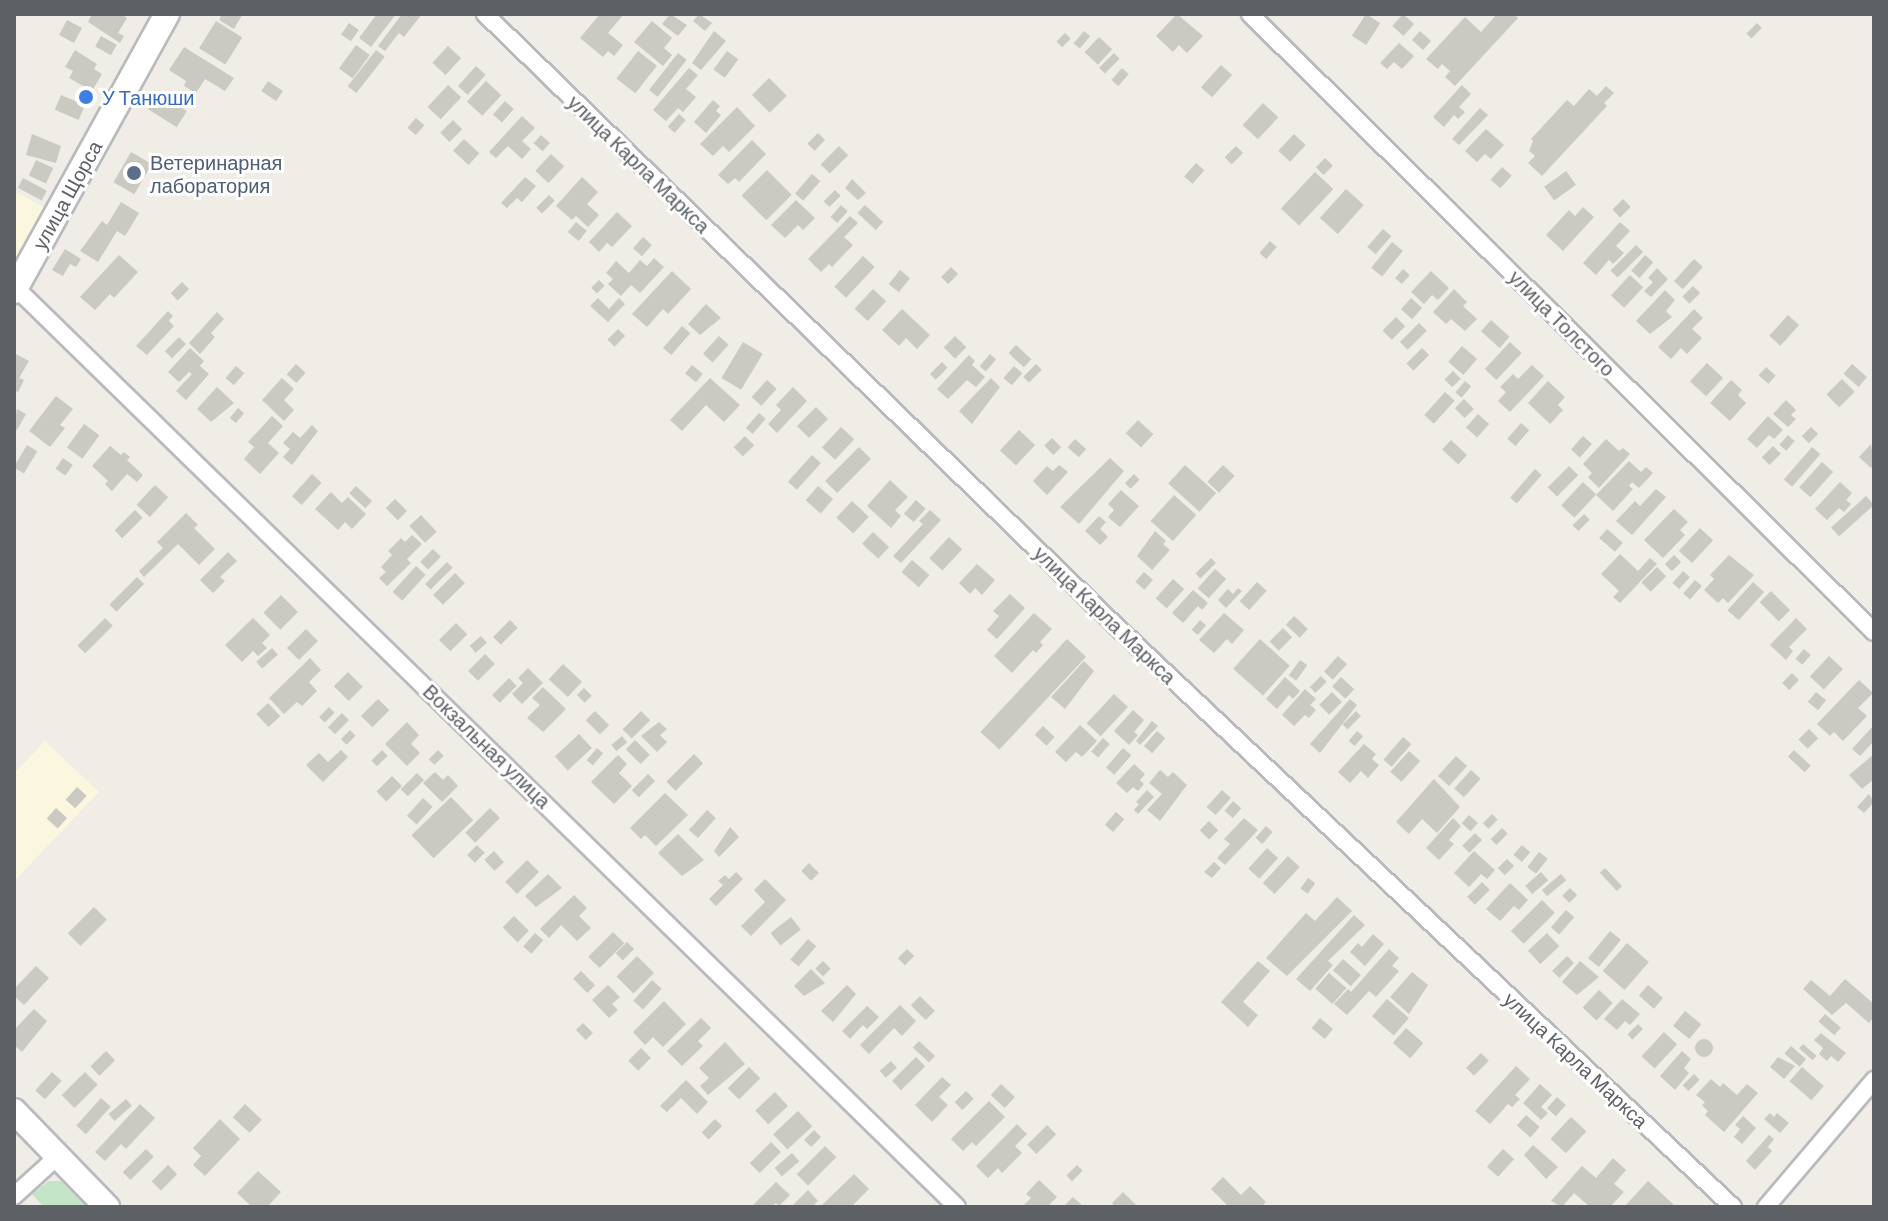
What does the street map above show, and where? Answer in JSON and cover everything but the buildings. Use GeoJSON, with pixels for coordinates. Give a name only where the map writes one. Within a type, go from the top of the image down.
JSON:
{"type":"FeatureCollection","features":[{"type":"Feature","properties":{"kind":"main road","name":"улица Щорса"},"geometry":{"type":"LineString","coordinates":[[15,290],[167,14]]}},
{"type":"Feature","properties":{"kind":"main road"},"geometry":{"type":"LineString","coordinates":[[14,1111],[107,1207]]}},
{"type":"Feature","properties":{"kind":"street","name":"улица Карла Маркса"},"geometry":{"type":"LineString","coordinates":[[485,14],[1117,627],[1733,1207]]}},
{"type":"Feature","properties":{"kind":"street","name":"улица Толстого"},"geometry":{"type":"LineString","coordinates":[[1251,14],[1874,629]]}},
{"type":"Feature","properties":{"kind":"street","name":"Вокзальная улица"},"geometry":{"type":"LineString","coordinates":[[15,290],[957,1207]]}},
{"type":"Feature","properties":{"kind":"street"},"geometry":{"type":"LineString","coordinates":[[1766,1207],[1874,1080]]}},
{"type":"Feature","properties":{"kind":"street"},"geometry":{"type":"LineString","coordinates":[[14,1196],[58,1156]]}},
{"type":"Feature","properties":{"kind":"shaded area"},"geometry":{"type":"Polygon","coordinates":[[[14,191],[49,210],[14,274],[14,191]]]}},
{"type":"Feature","properties":{"kind":"shaded area"},"geometry":{"type":"Polygon","coordinates":[[[45,741],[99,792],[14,881],[14,774],[45,741]]]}},
{"type":"Feature","properties":{"kind":"green space"},"geometry":{"type":"Polygon","coordinates":[[[49,1181],[61,1181],[86,1207],[44,1207],[32,1194],[49,1181]]]}},
{"type":"Feature","properties":{"kind":"place","name":"У Танюши"},"geometry":{"type":"Point","coordinates":[86,97]}},
{"type":"Feature","properties":{"kind":"place","name":"Ветеринарная лаборатория"},"geometry":{"type":"Point","coordinates":[134,173]}}]}
